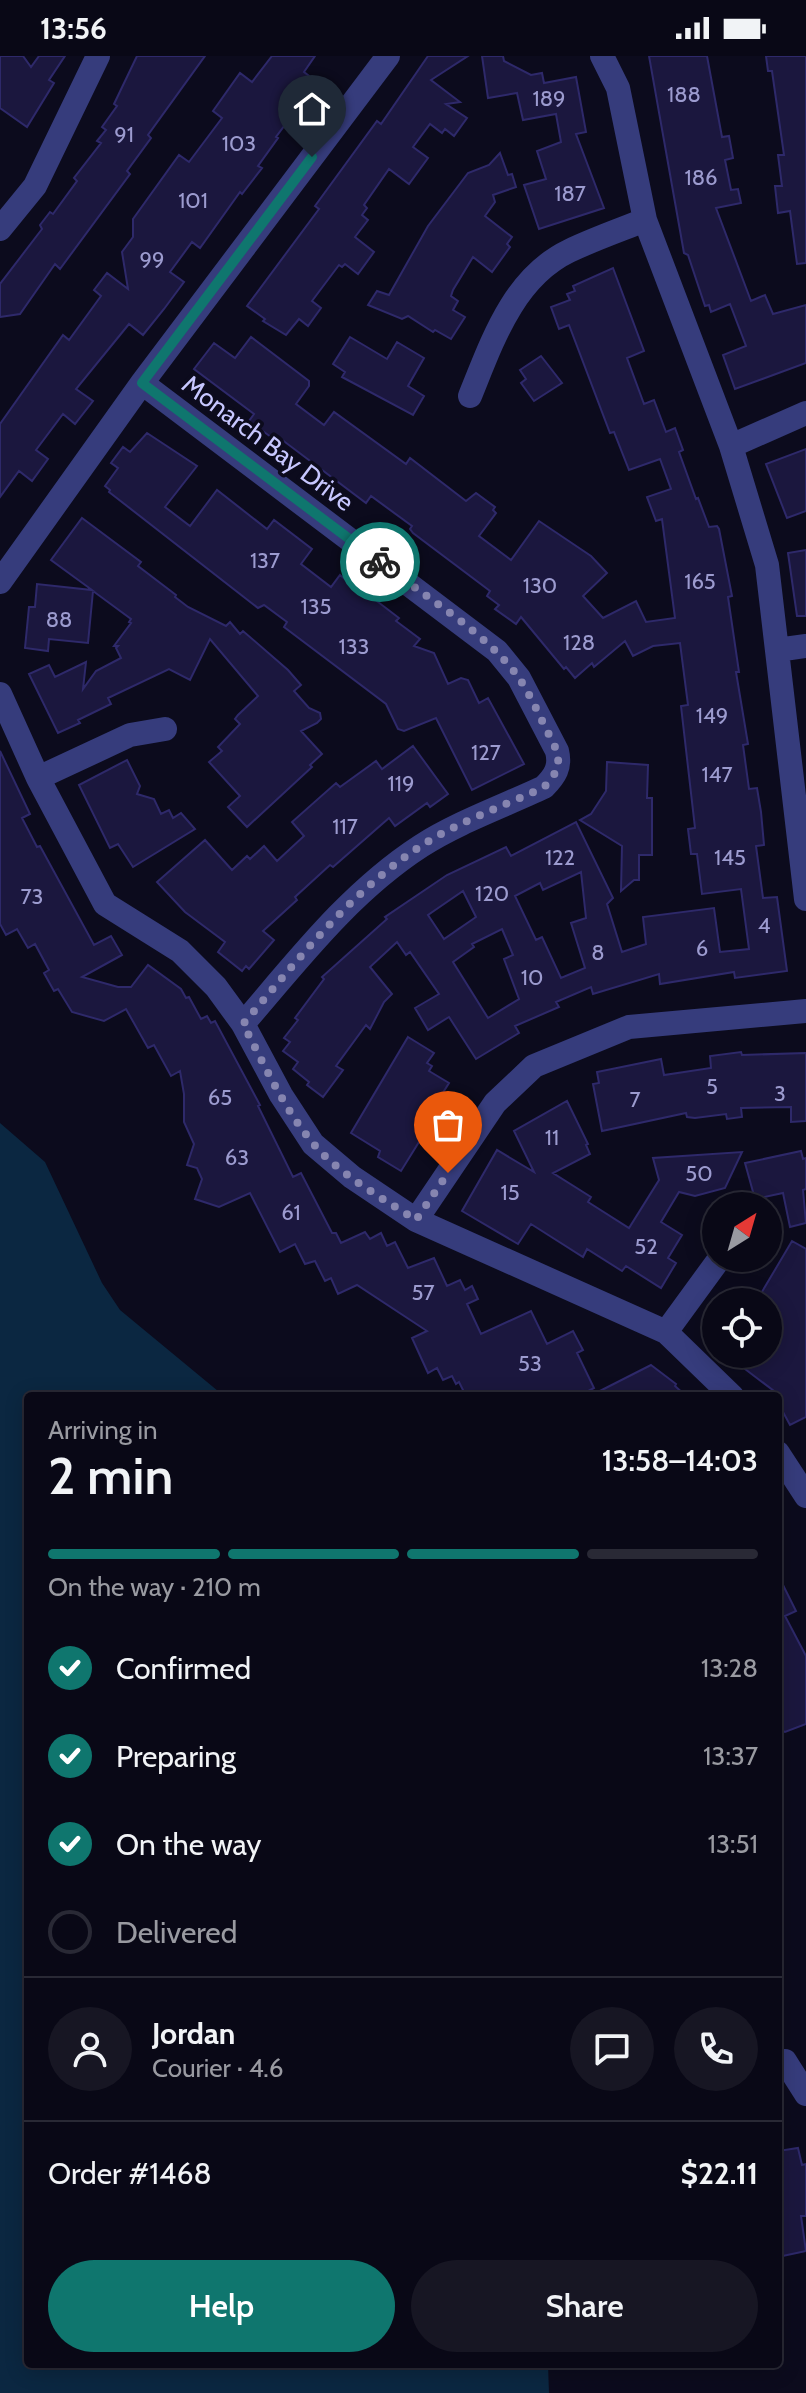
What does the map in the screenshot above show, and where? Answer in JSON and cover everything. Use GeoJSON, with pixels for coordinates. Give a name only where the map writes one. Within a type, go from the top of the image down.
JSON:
{"type":"FeatureCollection","features":[{"type":"Feature","properties":{"kind":"street"},"geometry":{"type":"LineString","coordinates":[[0,229],[35,186],[98,56]]}},
{"type":"Feature","properties":{"kind":"street","name":"Monarch Bay Drive"},"geometry":{"type":"LineString","coordinates":[[0,582],[142,383],[388,56]]}},
{"type":"Feature","properties":{"kind":"street"},"geometry":{"type":"LineString","coordinates":[[602,56],[618,88],[645,220],[731,446],[767,565],[806,899]]}},
{"type":"Feature","properties":{"kind":"street"},"geometry":{"type":"LineString","coordinates":[[470,396],[511,303],[536,274],[567,252],[645,220]]}},
{"type":"Feature","properties":{"kind":"street","name":"Monarch Bay Drive"},"geometry":{"type":"LineString","coordinates":[[142,383],[497,651],[525,688],[559,760],[557,771],[544,787],[423,845],[363,891],[331,922],[243,1024]]}},
{"type":"Feature","properties":{"kind":"street"},"geometry":{"type":"LineString","coordinates":[[731,446],[806,413]]}},
{"type":"Feature","properties":{"kind":"street"},"geometry":{"type":"LineString","coordinates":[[777,650],[806,646]]}},
{"type":"Feature","properties":{"kind":"street"},"geometry":{"type":"LineString","coordinates":[[0,694],[38,778],[105,904],[180,951],[216,987],[243,1024],[281,1095],[313,1144],[352,1177],[416,1220],[666,1332],[728,1392]]}},
{"type":"Feature","properties":{"kind":"street"},"geometry":{"type":"LineString","coordinates":[[38,778],[130,735],[165,729]]}},
{"type":"Feature","properties":{"kind":"street"},"geometry":{"type":"LineString","coordinates":[[416,1220],[495,1103],[534,1066],[629,1027],[806,1011]]}},
{"type":"Feature","properties":{"kind":"street"},"geometry":{"type":"LineString","coordinates":[[666,1332],[710,1272]]}},
{"type":"Feature","properties":{"kind":"street"},"geometry":{"type":"LineString","coordinates":[[782,1459],[806,1496]]}},
{"type":"Feature","properties":{"kind":"street"},"geometry":{"type":"LineString","coordinates":[[785,2061],[806,2094]]}},
{"type":"Feature","properties":{"kind":"water"},"geometry":{"type":"Polygon","coordinates":[[[0,1123],[45,1162],[102,1283],[120,1310],[219,1392],[24,1392],[24,2368],[548,2368],[549,2393],[0,2393],[0,1123]]]}},
{"type":"Feature","properties":{"kind":"building"},"geometry":{"type":"Polygon","coordinates":[[[0,56],[23,56],[31,67],[39,56],[65,56],[49,80],[54,83],[27,127],[0,108],[0,56]]]}},
{"type":"Feature","properties":{"kind":"building"},"geometry":{"type":"Polygon","coordinates":[[[137,56],[205,56],[148,135],[151,138],[127,171],[130,174],[60,269],[55,264],[20,314],[0,317],[0,284],[42,229],[40,225],[50,212],[53,214],[77,181],[74,178],[101,143],[97,141],[106,130],[102,127],[117,106],[114,104],[137,56]]]}},
{"type":"Feature","properties":{"kind":"building"},"geometry":{"type":"Polygon","coordinates":[[[272,56],[315,56],[304,72],[317,82],[276,137],[258,166],[262,168],[242,194],[240,192],[200,248],[192,242],[170,272],[184,282],[164,309],[143,335],[129,324],[76,389],[93,401],[75,424],[63,414],[36,450],[48,459],[32,481],[19,471],[0,497],[0,424],[63,335],[69,340],[101,296],[94,290],[107,273],[128,289],[122,252],[133,237],[133,219],[179,155],[189,162],[222,118],[213,111],[240,73],[252,82],[272,56]]]}},
{"type":"Feature","properties":{"kind":"building"},"geometry":{"type":"Polygon","coordinates":[[[428,56],[468,56],[431,80],[460,102],[446,104],[467,118],[454,136],[445,129],[442,133],[430,124],[413,147],[428,158],[409,184],[389,169],[364,205],[367,208],[362,215],[368,220],[355,237],[374,252],[358,274],[345,264],[342,267],[339,265],[312,301],[321,308],[308,326],[299,319],[286,335],[263,321],[265,319],[247,306],[319,209],[315,206],[377,121],[381,124],[428,56]]]}},
{"type":"Feature","properties":{"kind":"building"},"geometry":{"type":"Polygon","coordinates":[[[482,56],[503,56],[504,61],[531,75],[542,73],[544,83],[576,77],[586,132],[576,134],[604,208],[539,229],[524,185],[546,179],[537,151],[561,142],[556,114],[523,120],[517,93],[488,98],[482,56]]]}},
{"type":"Feature","properties":{"kind":"building"},"geometry":{"type":"Polygon","coordinates":[[[649,56],[707,56],[722,137],[729,136],[733,158],[725,160],[731,190],[738,189],[741,203],[716,208],[751,301],[765,295],[773,314],[806,305],[806,363],[735,389],[723,355],[746,346],[730,304],[711,312],[709,305],[705,306],[688,255],[684,253],[649,56]]]}},
{"type":"Feature","properties":{"kind":"building"},"geometry":{"type":"Polygon","coordinates":[[[766,56],[806,56],[806,263],[797,264],[790,211],[778,213],[775,186],[782,186],[778,155],[784,155],[772,71],[768,71],[766,56]]]}},
{"type":"Feature","properties":{"kind":"building"},"geometry":{"type":"Polygon","coordinates":[[[500,153],[516,187],[493,195],[495,202],[485,216],[512,237],[507,244],[510,247],[492,272],[473,257],[451,296],[458,301],[453,310],[465,317],[451,339],[408,316],[402,319],[368,305],[377,291],[389,295],[428,226],[468,173],[489,165],[500,153]]]}},
{"type":"Feature","properties":{"kind":"building"},"geometry":{"type":"Polygon","coordinates":[[[613,268],[644,351],[627,358],[644,404],[654,400],[666,432],[675,428],[683,450],[679,452],[696,499],[709,527],[717,526],[719,529],[732,596],[728,597],[748,744],[743,745],[749,789],[757,788],[761,812],[764,845],[756,846],[763,898],[777,897],[787,971],[735,978],[734,972],[660,984],[659,974],[593,994],[591,987],[556,1002],[559,1007],[515,1026],[519,1033],[476,1059],[449,1017],[428,1030],[415,1008],[439,994],[410,952],[406,955],[397,942],[370,967],[392,994],[384,1002],[370,1029],[366,1025],[336,1066],[343,1070],[323,1097],[293,1069],[298,1062],[283,1051],[290,1042],[284,1038],[324,979],[322,977],[387,919],[385,917],[447,875],[506,847],[511,856],[576,822],[613,898],[607,904],[622,952],[646,944],[643,917],[714,908],[720,952],[749,949],[741,889],[702,894],[697,854],[691,854],[688,829],[695,828],[681,706],[688,705],[680,643],[653,646],[633,656],[625,641],[594,667],[592,663],[575,678],[521,617],[516,624],[495,609],[499,605],[487,596],[490,591],[413,533],[410,529],[412,526],[371,496],[366,503],[281,439],[271,437],[249,421],[254,414],[194,369],[214,343],[235,358],[251,337],[309,381],[309,386],[296,404],[324,425],[334,412],[406,464],[410,458],[466,501],[476,493],[495,507],[493,510],[496,513],[479,536],[511,560],[539,521],[591,556],[607,573],[583,596],[603,618],[636,601],[646,622],[675,618],[662,519],[656,521],[647,497],[671,489],[660,459],[629,470],[614,432],[610,433],[569,325],[559,329],[551,307],[570,300],[567,294],[575,291],[573,286],[613,268]],[[581,872],[543,890],[540,883],[515,896],[536,940],[542,937],[561,978],[585,968],[571,923],[586,918],[581,872]],[[463,891],[428,915],[444,939],[476,917],[463,891]],[[502,929],[472,944],[474,947],[453,962],[488,1018],[519,999],[504,959],[513,955],[502,929]]]}},
{"type":"Feature","properties":{"kind":"building"},"geometry":{"type":"Polygon","coordinates":[[[350,337],[387,359],[397,342],[424,358],[408,386],[424,396],[413,415],[342,377],[345,372],[333,364],[350,337]]]}},
{"type":"Feature","properties":{"kind":"building"},"geometry":{"type":"Polygon","coordinates":[[[541,356],[562,383],[534,401],[521,383],[526,379],[520,370],[541,356]]]}},
{"type":"Feature","properties":{"kind":"building"},"geometry":{"type":"Polygon","coordinates":[[[147,433],[197,466],[165,507],[190,526],[217,490],[267,529],[274,520],[312,549],[301,564],[331,587],[340,575],[348,579],[399,618],[396,621],[420,639],[414,646],[434,653],[448,684],[461,678],[468,680],[479,703],[488,698],[524,764],[472,790],[436,718],[404,731],[398,729],[386,704],[284,627],[287,622],[264,605],[258,608],[109,492],[105,486],[118,468],[111,463],[123,447],[130,452],[147,433]]]}},
{"type":"Feature","properties":{"kind":"building"},"geometry":{"type":"Polygon","coordinates":[[[806,449],[806,511],[787,518],[766,464],[806,449]]]}},
{"type":"Feature","properties":{"kind":"building"},"geometry":{"type":"Polygon","coordinates":[[[82,518],[141,562],[138,566],[188,607],[226,626],[230,622],[240,634],[243,631],[288,670],[301,685],[294,691],[309,708],[320,713],[321,719],[317,723],[301,731],[322,754],[247,827],[228,807],[240,796],[209,762],[222,751],[218,747],[240,724],[235,719],[258,696],[210,639],[190,680],[169,669],[108,698],[111,704],[58,733],[29,674],[49,665],[55,677],[86,662],[83,689],[96,671],[121,658],[116,648],[118,646],[114,646],[131,623],[131,619],[93,591],[88,643],[49,639],[48,651],[25,648],[29,607],[35,607],[37,584],[92,590],[51,560],[82,518]]]}},
{"type":"Feature","properties":{"kind":"building"},"geometry":{"type":"Polygon","coordinates":[[[806,550],[806,616],[797,616],[788,553],[806,550]]]}},
{"type":"Feature","properties":{"kind":"building"},"geometry":{"type":"Polygon","coordinates":[[[413,746],[448,794],[430,807],[427,803],[395,826],[389,818],[333,867],[330,865],[263,931],[274,940],[249,969],[246,966],[242,971],[218,952],[225,942],[185,912],[157,882],[205,840],[232,870],[264,846],[277,861],[304,836],[292,822],[336,783],[340,787],[376,761],[382,769],[413,746]]]}},
{"type":"Feature","properties":{"kind":"building"},"geometry":{"type":"Polygon","coordinates":[[[0,751],[30,814],[22,818],[94,945],[111,936],[122,955],[82,977],[118,987],[131,987],[148,965],[181,989],[201,1019],[207,1016],[211,1023],[215,1021],[260,1105],[293,1177],[301,1173],[332,1233],[336,1233],[341,1243],[365,1232],[370,1239],[381,1233],[387,1246],[395,1242],[408,1268],[434,1258],[447,1286],[460,1280],[465,1290],[472,1286],[478,1299],[467,1304],[481,1334],[531,1311],[547,1344],[573,1331],[583,1350],[577,1353],[594,1388],[586,1392],[464,1392],[452,1376],[443,1380],[437,1368],[428,1373],[412,1338],[427,1331],[357,1285],[338,1294],[331,1278],[325,1281],[315,1261],[305,1264],[295,1244],[280,1252],[250,1193],[219,1207],[195,1199],[202,1179],[197,1168],[187,1165],[194,1144],[184,1122],[180,1071],[171,1076],[154,1045],[148,1048],[126,1009],[104,1021],[72,1012],[44,973],[49,970],[35,944],[28,948],[17,929],[6,935],[0,924],[0,751]]]}},
{"type":"Feature","properties":{"kind":"building"},"geometry":{"type":"Polygon","coordinates":[[[127,760],[140,786],[137,794],[154,799],[161,814],[169,810],[173,818],[181,813],[195,829],[133,867],[118,844],[110,848],[79,785],[127,760]]]}},
{"type":"Feature","properties":{"kind":"building"},"geometry":{"type":"Polygon","coordinates":[[[607,762],[648,765],[647,798],[652,798],[652,855],[639,855],[639,880],[634,880],[621,891],[622,846],[580,820],[591,814],[606,791],[607,762]]]}},
{"type":"Feature","properties":{"kind":"building"},"geometry":{"type":"Polygon","coordinates":[[[408,1037],[434,1053],[427,1063],[432,1066],[429,1071],[449,1083],[422,1126],[427,1129],[401,1171],[378,1157],[380,1151],[351,1133],[408,1037]]]}},
{"type":"Feature","properties":{"kind":"building"},"geometry":{"type":"Polygon","coordinates":[[[741,1052],[742,1055],[806,1053],[806,1121],[791,1122],[791,1107],[741,1108],[742,1117],[727,1119],[726,1114],[695,1118],[687,1117],[686,1113],[602,1131],[593,1084],[599,1083],[597,1072],[661,1059],[664,1075],[711,1068],[710,1056],[741,1052]]]}},
{"type":"Feature","properties":{"kind":"building"},"geometry":{"type":"Polygon","coordinates":[[[567,1101],[590,1154],[553,1173],[591,1197],[588,1202],[629,1228],[659,1180],[653,1158],[742,1152],[725,1188],[695,1196],[679,1192],[661,1222],[682,1235],[668,1258],[676,1263],[661,1288],[626,1266],[622,1271],[587,1249],[583,1257],[531,1224],[518,1244],[462,1211],[497,1150],[534,1172],[514,1131],[567,1101]]]}},
{"type":"Feature","properties":{"kind":"building"},"geometry":{"type":"Polygon","coordinates":[[[801,1151],[803,1159],[806,1158],[806,1189],[803,1190],[806,1223],[790,1227],[782,1192],[753,1192],[745,1163],[801,1151]]]}},
{"type":"Feature","properties":{"kind":"building"},"geometry":{"type":"Polygon","coordinates":[[[792,1241],[806,1249],[806,1417],[790,1425],[782,1412],[782,1392],[775,1392],[745,1369],[782,1368],[782,1288],[764,1288],[774,1272],[782,1272],[782,1258],[792,1241]]]}},
{"type":"Feature","properties":{"kind":"building"},"geometry":{"type":"Polygon","coordinates":[[[651,1365],[682,1392],[598,1392],[651,1365]]]}},
{"type":"Feature","properties":{"kind":"building"},"geometry":{"type":"Polygon","coordinates":[[[782,1583],[796,1611],[785,1616],[806,1656],[806,1724],[782,1731],[782,1583]]]}},
{"type":"Feature","properties":{"kind":"building"},"geometry":{"type":"Polygon","coordinates":[[[798,2148],[802,2165],[806,2164],[806,2216],[801,2216],[806,2251],[782,2256],[782,2150],[798,2148]]]}},
{"type":"Feature","properties":{"kind":"way so far"},"geometry":{"type":"LineString","coordinates":[[380,562],[497,651],[519,678],[537,710],[557,751],[557,771],[544,787],[423,845],[363,891],[331,922],[243,1024],[281,1095],[313,1144],[352,1177],[416,1220],[448,1173]]}},
{"type":"Feature","properties":{"kind":"route"},"geometry":{"type":"LineString","coordinates":[[312,157],[142,383],[380,562]]}}]}
